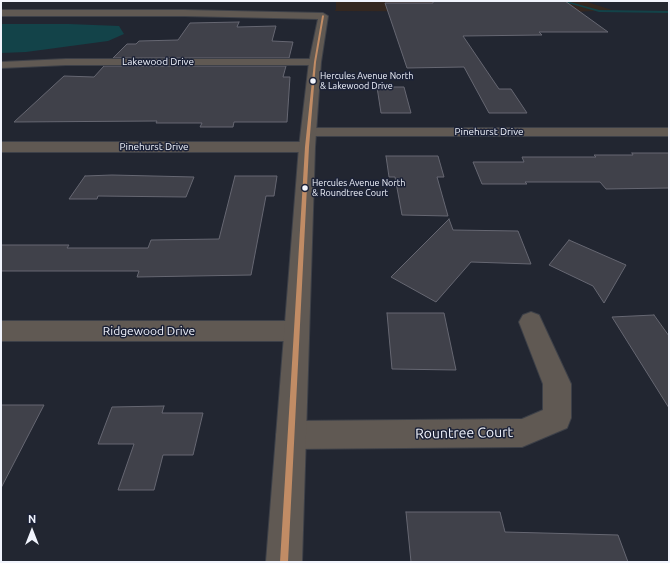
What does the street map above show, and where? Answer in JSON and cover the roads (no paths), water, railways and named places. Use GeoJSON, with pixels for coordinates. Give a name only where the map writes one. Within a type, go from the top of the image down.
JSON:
{"type":"FeatureCollection","features":[{"type":"Feature","properties":{"kind":"street"},"geometry":{"type":"LineString","coordinates":[[1,13],[206,14],[323,10],[315,62],[308,139],[284,562]]}},
{"type":"Feature","properties":{"kind":"street","name":"Lakewood Drive"},"geometry":{"type":"LineString","coordinates":[[1,65],[66,62],[315,62]]}},
{"type":"Feature","properties":{"kind":"street","name":"Pinehurst Drive"},"geometry":{"type":"LineString","coordinates":[[1,147],[669,132]]}},
{"type":"Feature","properties":{"kind":"street","name":"Rountree Court"},"geometry":{"type":"LineString","coordinates":[[291,435],[522,432],[557,418],[557,384],[531,322]]}},
{"type":"Feature","properties":{"kind":"street","name":"Ridgewood Drive"},"geometry":{"type":"LineString","coordinates":[[1,331],[296,331]]}},
{"type":"Feature","properties":{"kind":"waterway"},"geometry":{"type":"LineString","coordinates":[[563,1],[599,11],[669,12]]}},
{"type":"Feature","properties":{"kind":"place","name":"Hercules Avenue North & Lakewood Drive"},"geometry":{"type":"Point","coordinates":[313,81]}},
{"type":"Feature","properties":{"kind":"place","name":"Hercules Avenue North & Roundtree Court"},"geometry":{"type":"Point","coordinates":[305,188]}}]}
